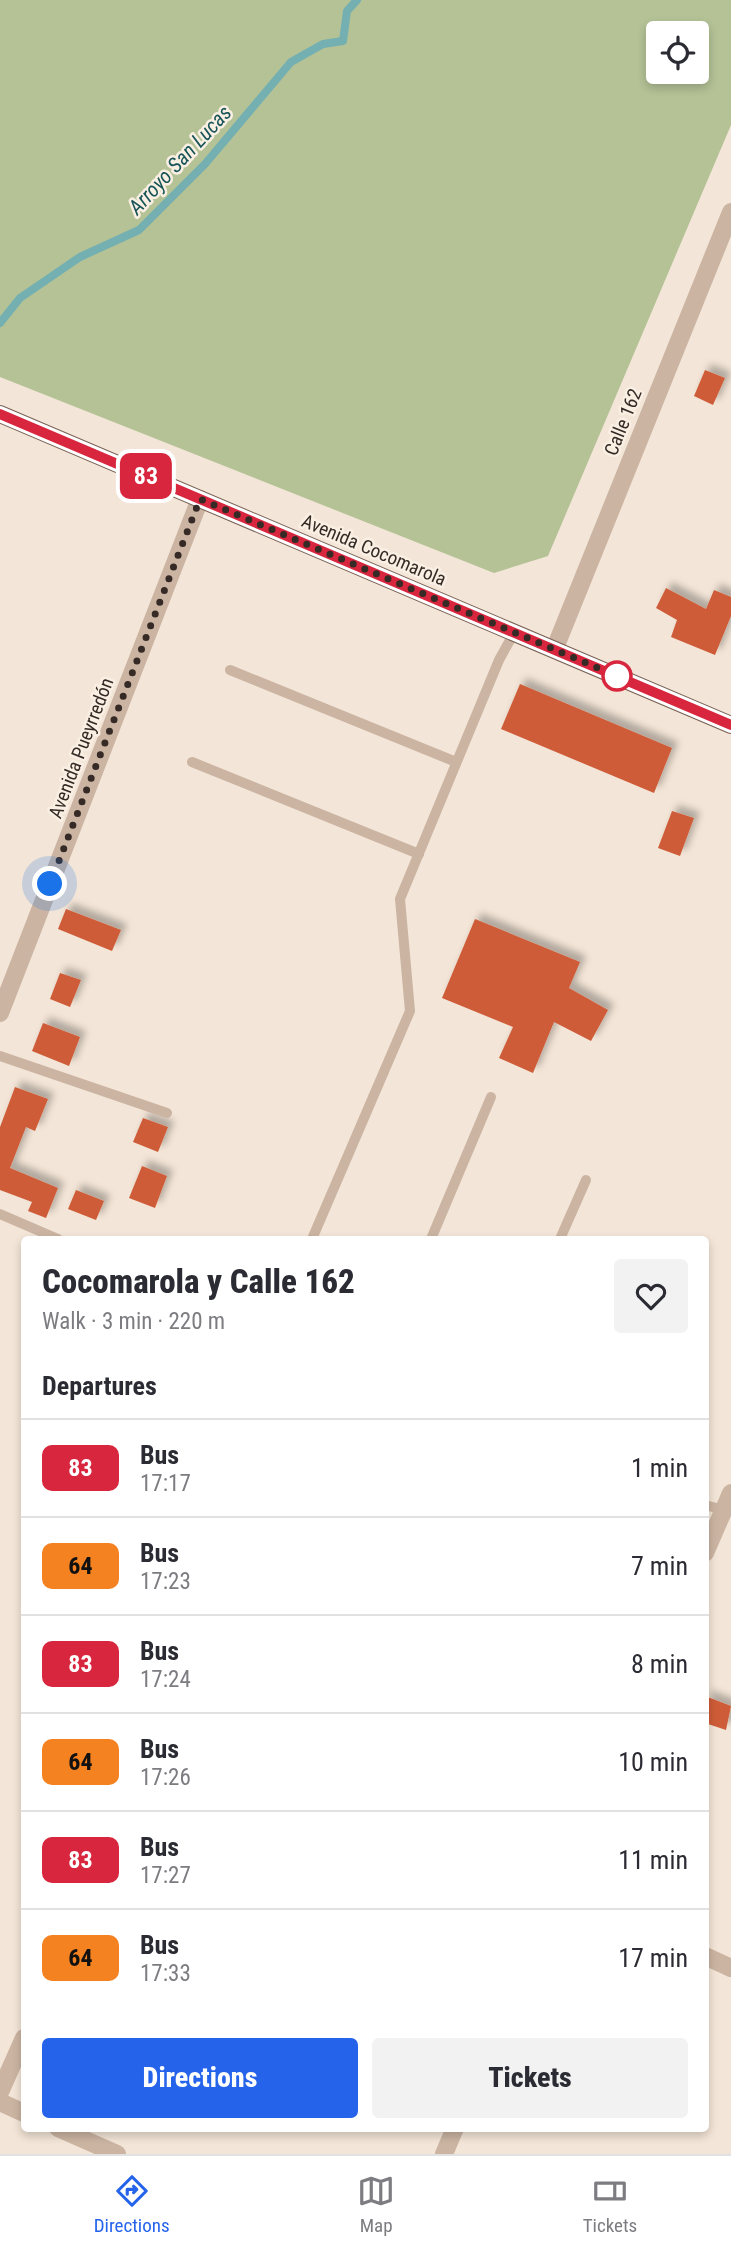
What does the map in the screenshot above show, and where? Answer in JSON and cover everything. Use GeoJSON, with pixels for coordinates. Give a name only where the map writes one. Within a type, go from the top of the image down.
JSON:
{"type":"FeatureCollection","features":[{"type":"Feature","properties":{"kind":"main road","name":"Avenida Cocomarola"},"geometry":{"type":"LineString","coordinates":[[0,414],[731,725]]}},
{"type":"Feature","properties":{"kind":"street","name":"Calle 162"},"geometry":{"type":"LineString","coordinates":[[555,648],[723,252],[731,212]]}},
{"type":"Feature","properties":{"kind":"street","name":"Avenida Pueyrredón"},"geometry":{"type":"LineString","coordinates":[[0,1013],[200,499]]}},
{"type":"Feature","properties":{"kind":"street"},"geometry":{"type":"LineString","coordinates":[[709,1545],[729,1506]]}},
{"type":"Feature","properties":{"kind":"street"},"geometry":{"type":"LineString","coordinates":[[709,1958],[731,1968]]}},
{"type":"Feature","properties":{"kind":"street"},"geometry":{"type":"LineString","coordinates":[[0,2092],[21,2045]]}},
{"type":"Feature","properties":{"kind":"street"},"geometry":{"type":"LineString","coordinates":[[0,2102],[21,2112]]}},
{"type":"Feature","properties":{"kind":"street"},"geometry":{"type":"LineString","coordinates":[[67,2132],[117,2154]]}},
{"type":"Feature","properties":{"kind":"street"},"geometry":{"type":"LineString","coordinates":[[444,2154],[453,2132]]}},
{"type":"Feature","properties":{"kind":"lane"},"geometry":{"type":"LineString","coordinates":[[313,1236],[410,1011],[400,899],[499,660],[514,633]]}},
{"type":"Feature","properties":{"kind":"lane"},"geometry":{"type":"LineString","coordinates":[[230,670],[456,762]]}},
{"type":"Feature","properties":{"kind":"lane"},"geometry":{"type":"LineString","coordinates":[[191,762],[418,854]]}},
{"type":"Feature","properties":{"kind":"lane"},"geometry":{"type":"LineString","coordinates":[[0,1056],[167,1113]]}},
{"type":"Feature","properties":{"kind":"lane"},"geometry":{"type":"LineString","coordinates":[[432,1236],[491,1097]]}},
{"type":"Feature","properties":{"kind":"lane"},"geometry":{"type":"LineString","coordinates":[[561,1236],[586,1181]]}},
{"type":"Feature","properties":{"kind":"lane"},"geometry":{"type":"LineString","coordinates":[[0,1214],[51,1236]]}},
{"type":"Feature","properties":{"kind":"lane"},"geometry":{"type":"LineString","coordinates":[[709,1505],[729,1506]]}},
{"type":"Feature","properties":{"kind":"green space"},"geometry":{"type":"Polygon","coordinates":[[[0,0],[731,0],[731,125],[548,556],[494,573],[0,377],[0,0]]]}},
{"type":"Feature","properties":{"kind":"building"},"geometry":{"type":"Polygon","coordinates":[[[705,370],[725,378],[713,405],[694,396],[705,370]]]}},
{"type":"Feature","properties":{"kind":"building"},"geometry":{"type":"Polygon","coordinates":[[[666,588],[706,609],[714,590],[731,597],[731,616],[715,655],[671,637],[677,620],[656,608],[666,588]]]}},
{"type":"Feature","properties":{"kind":"building"},"geometry":{"type":"Polygon","coordinates":[[[520,684],[672,748],[654,793],[501,729],[520,684]]]}},
{"type":"Feature","properties":{"kind":"building"},"geometry":{"type":"Polygon","coordinates":[[[672,811],[694,818],[680,856],[658,848],[672,811]]]}},
{"type":"Feature","properties":{"kind":"building"},"geometry":{"type":"Polygon","coordinates":[[[66,909],[121,930],[112,951],[58,929],[66,909]]]}},
{"type":"Feature","properties":{"kind":"building"},"geometry":{"type":"Polygon","coordinates":[[[475,919],[580,962],[569,988],[608,1010],[591,1041],[554,1022],[533,1073],[499,1058],[513,1027],[442,998],[475,919]]]}},
{"type":"Feature","properties":{"kind":"building"},"geometry":{"type":"Polygon","coordinates":[[[60,973],[81,980],[70,1007],[50,999],[60,973]]]}},
{"type":"Feature","properties":{"kind":"building"},"geometry":{"type":"Polygon","coordinates":[[[43,1023],[80,1037],[69,1066],[32,1051],[43,1023]]]}},
{"type":"Feature","properties":{"kind":"building"},"geometry":{"type":"Polygon","coordinates":[[[15,1087],[48,1099],[35,1131],[26,1127],[10,1168],[58,1188],[46,1218],[28,1211],[32,1202],[0,1190],[0,1127],[15,1087]]]}},
{"type":"Feature","properties":{"kind":"building"},"geometry":{"type":"Polygon","coordinates":[[[143,1118],[168,1127],[158,1152],[133,1142],[143,1118]]]}},
{"type":"Feature","properties":{"kind":"building"},"geometry":{"type":"Polygon","coordinates":[[[142,1166],[167,1176],[155,1208],[129,1198],[142,1166]]]}},
{"type":"Feature","properties":{"kind":"building"},"geometry":{"type":"Polygon","coordinates":[[[76,1190],[104,1201],[96,1220],[68,1209],[76,1190]]]}},
{"type":"Feature","properties":{"kind":"building"},"geometry":{"type":"Polygon","coordinates":[[[709,1698],[731,1706],[726,1730],[709,1724],[709,1698]]]}},
{"type":"Feature","properties":{"kind":"waterway","name":"Arroyo San Lucas"},"geometry":{"type":"LineString","coordinates":[[0,323],[20,298],[80,257],[139,230],[205,164],[291,62],[323,44],[343,41],[347,11],[357,0]]}},
{"type":"Feature","properties":{"kind":"bus line","name":"83"},"geometry":{"type":"LineString","coordinates":[[0,414],[731,725]]}},
{"type":"Feature","properties":{"kind":"route"},"geometry":{"type":"LineString","coordinates":[[50,884],[200,499],[617,676]]}}]}
